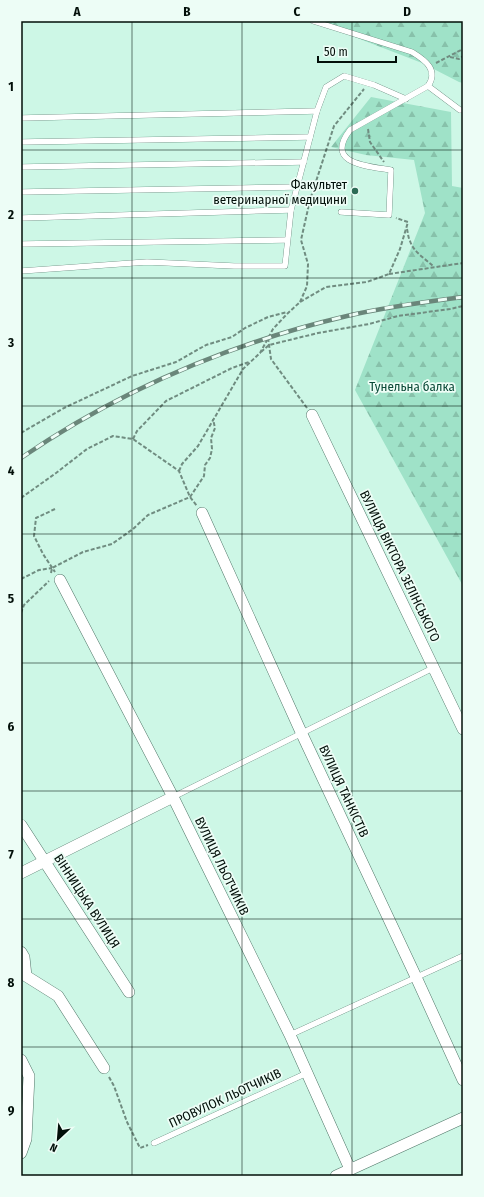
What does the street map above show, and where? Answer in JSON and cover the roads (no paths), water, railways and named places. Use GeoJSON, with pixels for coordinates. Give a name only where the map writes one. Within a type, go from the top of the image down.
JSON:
{"type":"FeatureCollection","features":[{"type":"Feature","properties":{"kind":"street","name":"ВУЛИЦЯ ВІКТОРА ЗЕЛІНСЬКОГО"},"geometry":{"type":"LineString","coordinates":[[312,415],[463,729]]}},
{"type":"Feature","properties":{"kind":"street","name":"ВУЛИЦЯ ТАНКІСТІВ"},"geometry":{"type":"LineString","coordinates":[[202,513],[301,732],[463,1080]]}},
{"type":"Feature","properties":{"kind":"street","name":"ВУЛИЦЯ ЛЬОТЧИКІВ"},"geometry":{"type":"LineString","coordinates":[[60,580],[173,797],[290,1035],[350,1169]]}},
{"type":"Feature","properties":{"kind":"street"},"geometry":{"type":"LineString","coordinates":[[21,873],[173,797]]}},
{"type":"Feature","properties":{"kind":"street","name":"ВІННИЦЬКА ВУЛИЦЯ"},"geometry":{"type":"LineString","coordinates":[[21,825],[129,992]]}},
{"type":"Feature","properties":{"kind":"street"},"geometry":{"type":"LineString","coordinates":[[21,952],[24,957],[24,978],[58,996],[104,1068]]}},
{"type":"Feature","properties":{"kind":"street"},"geometry":{"type":"LineString","coordinates":[[21,1060],[29,1076],[26,1139],[21,1153]]}},
{"type":"Feature","properties":{"kind":"street"},"geometry":{"type":"LineString","coordinates":[[336,1176],[463,1118]]}},
{"type":"Feature","properties":{"kind":"lane"},"geometry":{"type":"LineString","coordinates":[[313,21],[412,52],[430,65],[431,82],[428,86],[350,130],[343,139],[341,147],[343,156],[348,160],[355,163],[390,170],[389,215],[341,212]]}},
{"type":"Feature","properties":{"kind":"lane"},"geometry":{"type":"LineString","coordinates":[[335,21],[336,28]]}},
{"type":"Feature","properties":{"kind":"lane"},"geometry":{"type":"LineString","coordinates":[[21,271],[147,262],[234,266],[285,266],[291,210],[317,111],[326,87],[344,76],[368,83],[406,99]]}},
{"type":"Feature","properties":{"kind":"lane"},"geometry":{"type":"LineString","coordinates":[[428,86],[460,110],[463,110]]}},
{"type":"Feature","properties":{"kind":"lane"},"geometry":{"type":"LineString","coordinates":[[21,118],[317,111]]}},
{"type":"Feature","properties":{"kind":"lane"},"geometry":{"type":"LineString","coordinates":[[21,142],[310,137]]}},
{"type":"Feature","properties":{"kind":"lane"},"geometry":{"type":"LineString","coordinates":[[21,167],[304,162]]}},
{"type":"Feature","properties":{"kind":"lane"},"geometry":{"type":"LineString","coordinates":[[21,192],[297,187]]}},
{"type":"Feature","properties":{"kind":"lane"},"geometry":{"type":"LineString","coordinates":[[21,218],[291,210]]}},
{"type":"Feature","properties":{"kind":"lane"},"geometry":{"type":"LineString","coordinates":[[21,244],[287,240]]}},
{"type":"Feature","properties":{"kind":"lane"},"geometry":{"type":"LineString","coordinates":[[173,797],[301,732],[433,668]]}},
{"type":"Feature","properties":{"kind":"lane"},"geometry":{"type":"LineString","coordinates":[[290,1035],[463,956]]}},
{"type":"Feature","properties":{"kind":"lane","name":"ПРОВУЛОК ЛЬОТЧИКІВ"},"geometry":{"type":"LineString","coordinates":[[154,1143],[307,1073]]}},
{"type":"Feature","properties":{"kind":"railway"},"geometry":{"type":"LineString","coordinates":[[21,458],[97,411],[177,372],[219,355],[261,340],[347,316],[390,307],[463,297]]}},
{"type":"Feature","properties":{"kind":"place","name":"Факультет ветеринарної медицини"},"geometry":{"type":"Point","coordinates":[355,191]}},
{"type":"Feature","properties":{"kind":"park label","name":"Тунельна балка"},"geometry":{"type":"Point","coordinates":[412,386]}}]}
